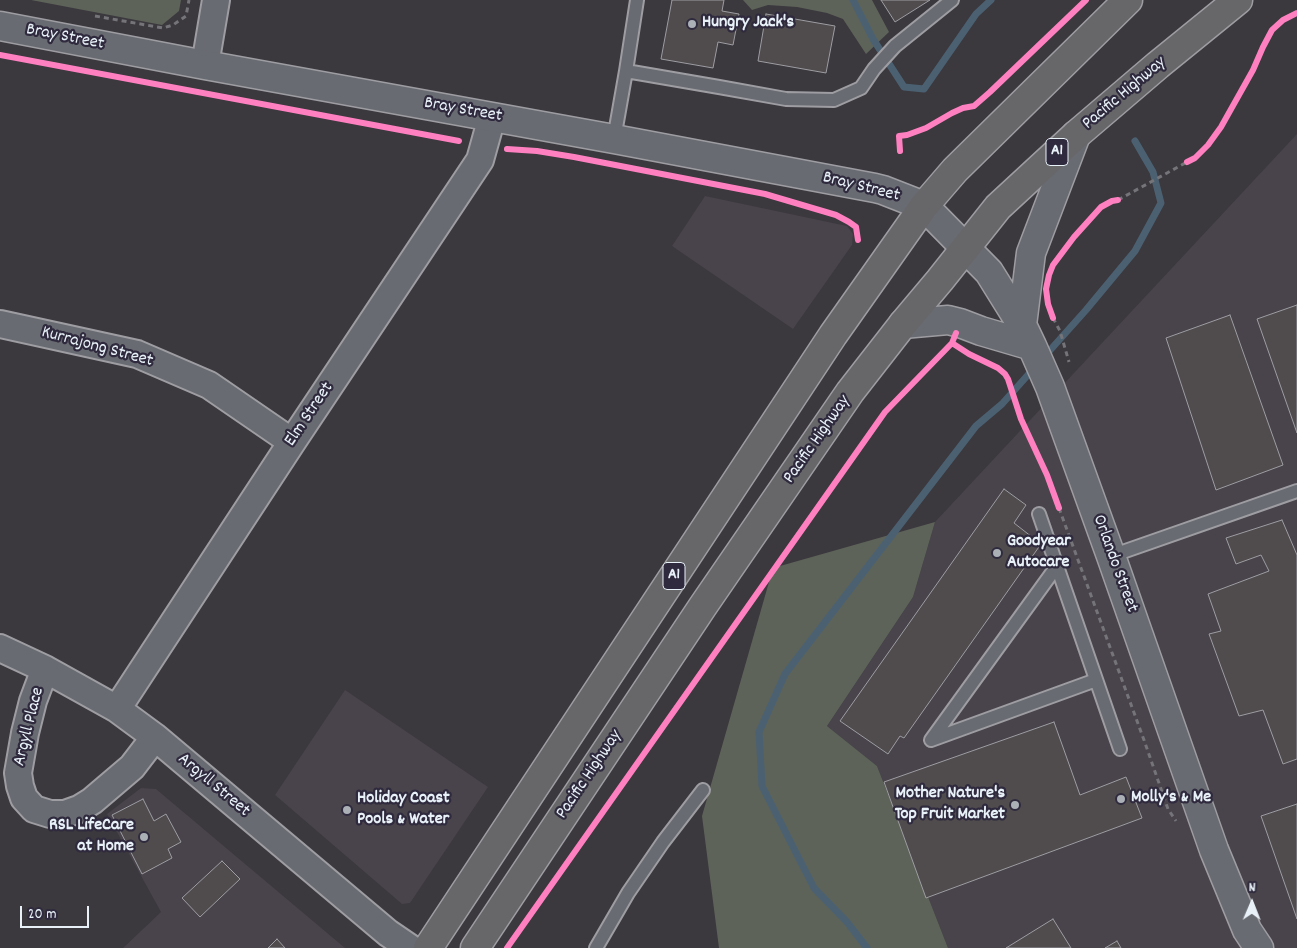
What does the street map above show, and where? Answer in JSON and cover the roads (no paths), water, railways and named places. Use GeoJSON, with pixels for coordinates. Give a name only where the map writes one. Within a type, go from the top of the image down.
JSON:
{"type":"FeatureCollection","features":[{"type":"Feature","properties":{"kind":"highway","name":"A1"},"geometry":{"type":"LineString","coordinates":[[428,948],[833,335],[924,206],[954,170],[1128,0]]}},
{"type":"Feature","properties":{"kind":"highway","name":"Pacific Highway"},"geometry":{"type":"LineString","coordinates":[[475,948],[703,606],[850,392],[903,324],[998,207],[1076,134],[1238,0]]}},
{"type":"Feature","properties":{"kind":"street"},"geometry":{"type":"LineString","coordinates":[[205,65],[216,0]]}},
{"type":"Feature","properties":{"kind":"street","name":"Bray Street"},"geometry":{"type":"LineString","coordinates":[[0,26],[883,190],[924,206]]}},
{"type":"Feature","properties":{"kind":"street","name":"Elm Street"},"geometry":{"type":"LineString","coordinates":[[116,709],[480,160],[492,117]]}},
{"type":"Feature","properties":{"kind":"street"},"geometry":{"type":"LineString","coordinates":[[903,324],[948,320],[981,332],[1027,335],[1030,253],[1076,134]]}},
{"type":"Feature","properties":{"kind":"street","name":"Orlando Street"},"geometry":{"type":"LineString","coordinates":[[924,206],[989,272],[1027,335],[1050,387],[1214,850],[1247,930],[1259,948]]}},
{"type":"Feature","properties":{"kind":"street","name":"Kurrajong Street"},"geometry":{"type":"LineString","coordinates":[[0,324],[137,354],[209,385],[292,442]]}},
{"type":"Feature","properties":{"kind":"street","name":"Argyll Street"},"geometry":{"type":"LineString","coordinates":[[0,648],[45,669],[116,709],[155,738],[388,933],[410,948]]}},
{"type":"Feature","properties":{"kind":"street","name":"Argyll Place"},"geometry":{"type":"LineString","coordinates":[[45,669],[24,733],[18,773],[24,798],[34,809],[50,814],[65,814],[79,809],[92,801],[132,767],[155,738]]}},
{"type":"Feature","properties":{"kind":"lane"},"geometry":{"type":"LineString","coordinates":[[614,139],[637,0]]}},
{"type":"Feature","properties":{"kind":"lane"},"geometry":{"type":"LineString","coordinates":[[626,71],[719,86],[786,100],[834,100],[861,88],[874,69],[895,46],[952,0]]}},
{"type":"Feature","properties":{"kind":"lane"},"geometry":{"type":"LineString","coordinates":[[1111,556],[1297,491]]}},
{"type":"Feature","properties":{"kind":"lane"},"geometry":{"type":"LineString","coordinates":[[1040,514],[1120,749]]}},
{"type":"Feature","properties":{"kind":"lane"},"geometry":{"type":"LineString","coordinates":[[1057,566],[931,740],[1096,680]]}},
{"type":"Feature","properties":{"kind":"lane"},"geometry":{"type":"LineString","coordinates":[[596,948],[628,893],[663,842],[703,790]]}},
{"type":"Feature","properties":{"kind":"waterway"},"geometry":{"type":"LineString","coordinates":[[853,0],[873,39],[904,87],[924,89],[976,14],[991,0]]}},
{"type":"Feature","properties":{"kind":"waterway"},"geometry":{"type":"LineString","coordinates":[[1044,357],[1135,251],[1161,203],[1153,172],[1135,141]]}},
{"type":"Feature","properties":{"kind":"waterway"},"geometry":{"type":"LineString","coordinates":[[867,948],[847,922],[814,888],[762,786],[759,732],[785,674],[976,426],[1002,404],[1035,367]]}},
{"type":"Feature","properties":{"kind":"place","name":"Hungry Jack's"},"geometry":{"type":"Point","coordinates":[692,24]}},
{"type":"Feature","properties":{"kind":"place","name":"Goodyear Autocare"},"geometry":{"type":"Point","coordinates":[997,553]}},
{"type":"Feature","properties":{"kind":"place","name":"Molly's & Me"},"geometry":{"type":"Point","coordinates":[1121,799]}},
{"type":"Feature","properties":{"kind":"place","name":"Mother Nature's Top Fruit Market"},"geometry":{"type":"Point","coordinates":[1015,805]}},
{"type":"Feature","properties":{"kind":"place","name":"Holiday Coast Pools & Water"},"geometry":{"type":"Point","coordinates":[347,810]}},
{"type":"Feature","properties":{"kind":"place","name":"RSL LifeCare at Home"},"geometry":{"type":"Point","coordinates":[144,837]}}]}
